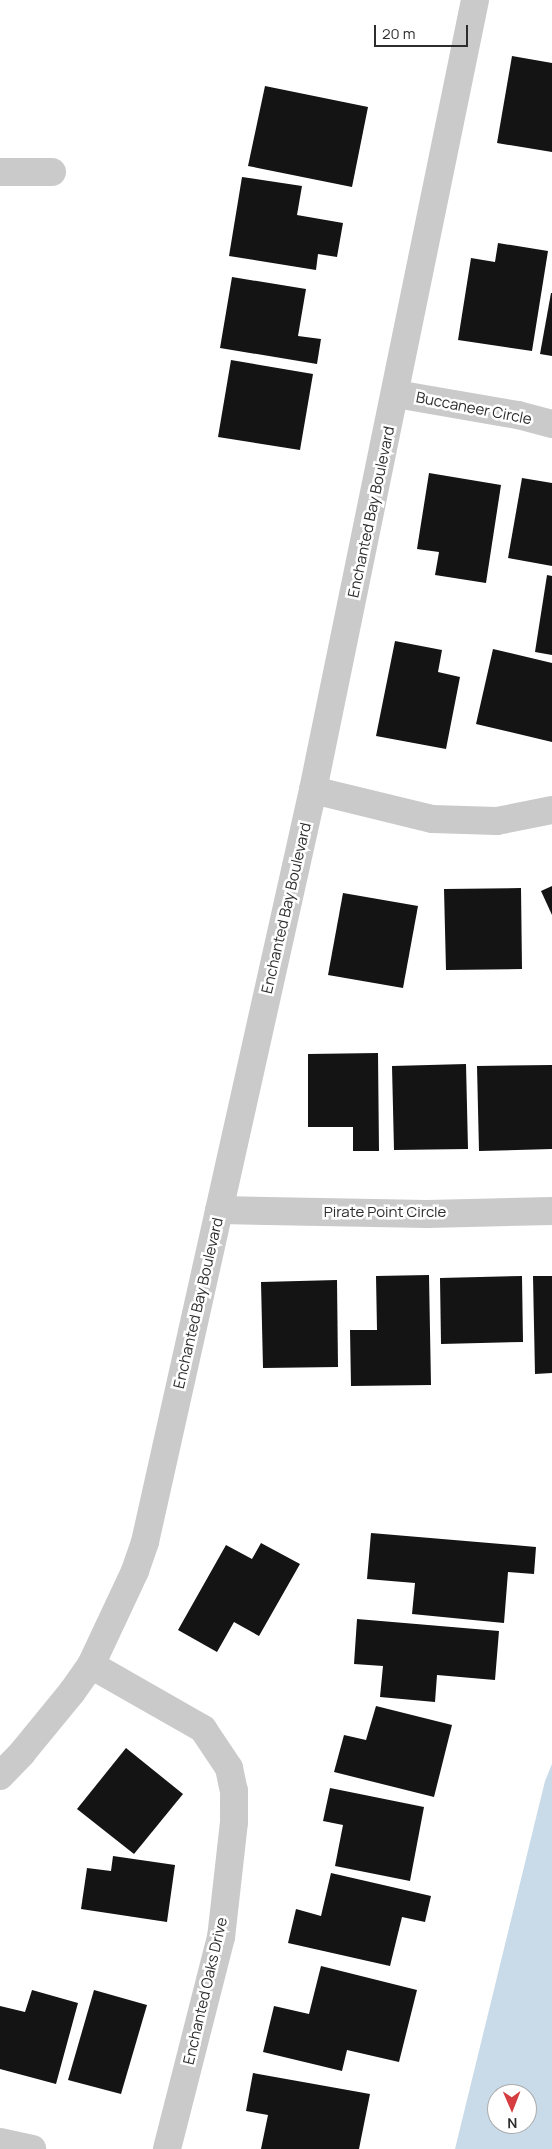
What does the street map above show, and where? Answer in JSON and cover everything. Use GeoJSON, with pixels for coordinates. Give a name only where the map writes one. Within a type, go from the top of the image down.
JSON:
{"type":"FeatureCollection","features":[{"type":"Feature","properties":{"kind":"street","name":"Enchanted Bay Boulevard"},"geometry":{"type":"LineString","coordinates":[[0,1776],[60,1707],[91,1665],[135,1571],[145,1542],[313,790],[396,394],[475,0]]}},
{"type":"Feature","properties":{"kind":"street"},"geometry":{"type":"LineString","coordinates":[[0,172],[52,172]]}},
{"type":"Feature","properties":{"kind":"street","name":"Buccaneer Circle"},"geometry":{"type":"LineString","coordinates":[[396,394],[518,415],[552,424]]}},
{"type":"Feature","properties":{"kind":"street"},"geometry":{"type":"LineString","coordinates":[[313,790],[432,818],[497,821],[552,810]]}},
{"type":"Feature","properties":{"kind":"street","name":"Pirate Point Circle"},"geometry":{"type":"LineString","coordinates":[[219,1210],[427,1214],[552,1211]]}},
{"type":"Feature","properties":{"kind":"street","name":"Enchanted Oaks Drive"},"geometry":{"type":"LineString","coordinates":[[91,1665],[203,1729],[229,1768],[234,1791],[234,1822],[221,1937],[168,2149]]}},
{"type":"Feature","properties":{"kind":"street"},"geometry":{"type":"LineString","coordinates":[[0,2142],[32,2149]]}},
{"type":"Feature","properties":{"kind":"water"},"geometry":{"type":"Polygon","coordinates":[[[552,1764],[552,2149],[455,2149],[545,1781],[552,1764]]]}},
{"type":"Feature","properties":{"kind":"building"},"geometry":{"type":"Polygon","coordinates":[[[512,56],[552,63],[552,152],[497,143],[512,56]]]}},
{"type":"Feature","properties":{"kind":"building"},"geometry":{"type":"Polygon","coordinates":[[[265,86],[368,107],[352,187],[248,166],[265,86]]]}},
{"type":"Feature","properties":{"kind":"building"},"geometry":{"type":"Polygon","coordinates":[[[242,177],[302,186],[297,215],[343,223],[337,257],[318,254],[316,270],[229,256],[242,177]]]}},
{"type":"Feature","properties":{"kind":"building"},"geometry":{"type":"Polygon","coordinates":[[[498,243],[548,251],[532,351],[458,340],[471,258],[495,262],[498,243]]]}},
{"type":"Feature","properties":{"kind":"building"},"geometry":{"type":"Polygon","coordinates":[[[232,277],[306,289],[298,336],[321,339],[317,364],[220,348],[232,277]]]}},
{"type":"Feature","properties":{"kind":"building"},"geometry":{"type":"Polygon","coordinates":[[[552,293],[552,356],[540,354],[552,293]]]}},
{"type":"Feature","properties":{"kind":"building"},"geometry":{"type":"Polygon","coordinates":[[[231,360],[313,374],[300,450],[218,437],[231,360]]]}},
{"type":"Feature","properties":{"kind":"building"},"geometry":{"type":"Polygon","coordinates":[[[429,473],[501,485],[486,583],[435,575],[439,552],[417,549],[429,473]]]}},
{"type":"Feature","properties":{"kind":"building"},"geometry":{"type":"Polygon","coordinates":[[[522,478],[552,483],[552,566],[508,558],[522,478]]]}},
{"type":"Feature","properties":{"kind":"building"},"geometry":{"type":"Polygon","coordinates":[[[547,575],[552,576],[552,655],[535,652],[547,575]]]}},
{"type":"Feature","properties":{"kind":"building"},"geometry":{"type":"Polygon","coordinates":[[[395,641],[442,650],[438,672],[460,677],[446,749],[376,736],[395,641]]]}},
{"type":"Feature","properties":{"kind":"building"},"geometry":{"type":"Polygon","coordinates":[[[493,649],[552,663],[552,742],[476,724],[493,649]]]}},
{"type":"Feature","properties":{"kind":"building"},"geometry":{"type":"Polygon","coordinates":[[[552,886],[552,915],[541,891],[552,886]]]}},
{"type":"Feature","properties":{"kind":"building"},"geometry":{"type":"Polygon","coordinates":[[[521,888],[522,969],[446,970],[444,889],[521,888]]]}},
{"type":"Feature","properties":{"kind":"building"},"geometry":{"type":"Polygon","coordinates":[[[343,893],[418,906],[403,988],[328,975],[343,893]]]}},
{"type":"Feature","properties":{"kind":"building"},"geometry":{"type":"Polygon","coordinates":[[[378,1053],[379,1151],[353,1151],[353,1127],[308,1127],[308,1054],[378,1053]]]}},
{"type":"Feature","properties":{"kind":"building"},"geometry":{"type":"Polygon","coordinates":[[[466,1064],[468,1149],[394,1150],[392,1066],[466,1064]]]}},
{"type":"Feature","properties":{"kind":"building"},"geometry":{"type":"Polygon","coordinates":[[[552,1065],[552,1149],[479,1151],[477,1066],[552,1065]]]}},
{"type":"Feature","properties":{"kind":"building"},"geometry":{"type":"Polygon","coordinates":[[[429,1275],[431,1385],[351,1386],[350,1330],[377,1330],[376,1276],[429,1275]]]}},
{"type":"Feature","properties":{"kind":"building"},"geometry":{"type":"Polygon","coordinates":[[[522,1276],[523,1342],[441,1344],[440,1278],[522,1276]]]}},
{"type":"Feature","properties":{"kind":"building"},"geometry":{"type":"Polygon","coordinates":[[[533,1276],[552,1276],[552,1373],[535,1374],[533,1276]]]}},
{"type":"Feature","properties":{"kind":"building"},"geometry":{"type":"Polygon","coordinates":[[[337,1280],[338,1367],[263,1368],[261,1282],[337,1280]]]}},
{"type":"Feature","properties":{"kind":"building"},"geometry":{"type":"Polygon","coordinates":[[[371,1533],[536,1547],[534,1574],[508,1572],[504,1623],[412,1614],[415,1583],[367,1579],[371,1533]]]}},
{"type":"Feature","properties":{"kind":"building"},"geometry":{"type":"Polygon","coordinates":[[[261,1543],[300,1564],[259,1636],[234,1622],[217,1652],[178,1630],[226,1545],[252,1559],[261,1543]]]}},
{"type":"Feature","properties":{"kind":"building"},"geometry":{"type":"Polygon","coordinates":[[[357,1619],[499,1631],[495,1680],[437,1675],[435,1702],[380,1697],[383,1666],[354,1664],[357,1619]]]}},
{"type":"Feature","properties":{"kind":"building"},"geometry":{"type":"Polygon","coordinates":[[[376,1706],[452,1725],[434,1797],[334,1772],[344,1735],[366,1740],[376,1706]]]}},
{"type":"Feature","properties":{"kind":"building"},"geometry":{"type":"Polygon","coordinates":[[[126,1748],[183,1794],[134,1854],[77,1809],[126,1748]]]}},
{"type":"Feature","properties":{"kind":"building"},"geometry":{"type":"Polygon","coordinates":[[[330,1788],[424,1807],[410,1881],[335,1866],[343,1825],[323,1821],[330,1788]]]}},
{"type":"Feature","properties":{"kind":"building"},"geometry":{"type":"Polygon","coordinates":[[[113,1856],[175,1865],[167,1922],[81,1909],[87,1868],[111,1871],[113,1856]]]}},
{"type":"Feature","properties":{"kind":"building"},"geometry":{"type":"Polygon","coordinates":[[[331,1873],[431,1896],[425,1922],[402,1917],[390,1966],[288,1943],[296,1909],[321,1916],[331,1873]]]}},
{"type":"Feature","properties":{"kind":"building"},"geometry":{"type":"Polygon","coordinates":[[[321,1966],[417,1990],[399,2062],[347,2050],[342,2071],[263,2052],[274,2006],[309,2014],[321,1966]]]}},
{"type":"Feature","properties":{"kind":"building"},"geometry":{"type":"Polygon","coordinates":[[[32,1990],[78,2003],[56,2084],[0,2069],[0,2006],[25,2012],[32,1990]]]}},
{"type":"Feature","properties":{"kind":"building"},"geometry":{"type":"Polygon","coordinates":[[[94,1990],[147,2005],[121,2094],[68,2080],[94,1990]]]}},
{"type":"Feature","properties":{"kind":"building"},"geometry":{"type":"Polygon","coordinates":[[[253,2073],[370,2094],[359,2149],[261,2149],[268,2115],[246,2111],[253,2073]]]}}]}
